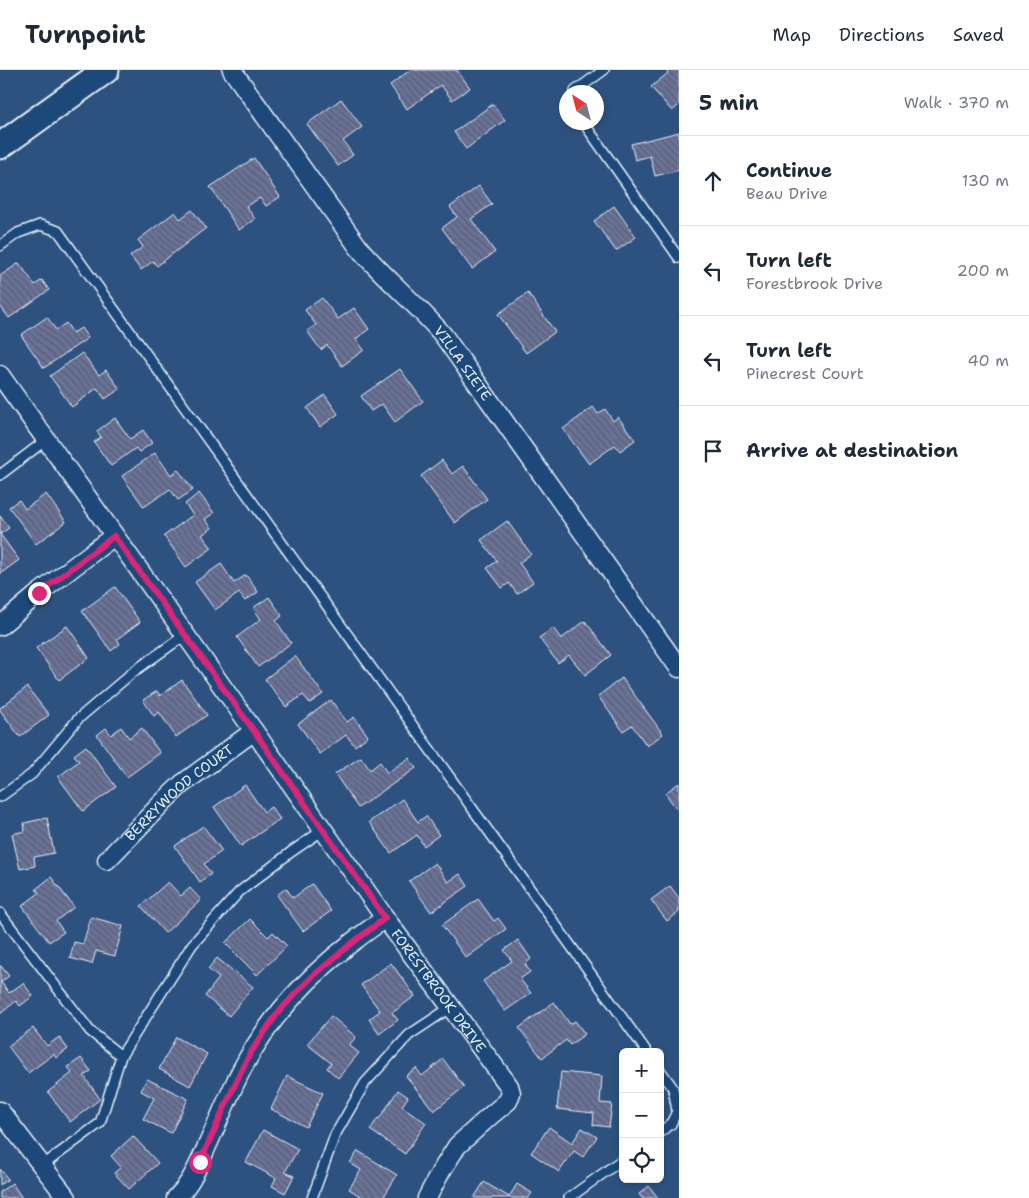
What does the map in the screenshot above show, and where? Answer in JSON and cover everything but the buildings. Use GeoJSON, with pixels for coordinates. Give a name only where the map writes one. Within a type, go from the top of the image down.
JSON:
{"type":"FeatureCollection","features":[{"type":"Feature","properties":{"kind":"street"},"geometry":{"type":"LineString","coordinates":[[0,146],[106,70]]}},
{"type":"Feature","properties":{"kind":"street","name":"VILLA SIETE"},"geometry":{"type":"LineString","coordinates":[[232,70],[359,248],[428,317],[443,335],[679,668]]}},
{"type":"Feature","properties":{"kind":"street","name":"FORESTBROOK DRIVE"},"geometry":{"type":"LineString","coordinates":[[0,375],[385,918],[509,1086],[511,1092],[508,1101],[457,1146],[427,1198]]}},
{"type":"Feature","properties":{"kind":"street"},"geometry":{"type":"LineString","coordinates":[[0,626],[39,593],[114,536]]}},
{"type":"Feature","properties":{"kind":"street","name":"BERRYWOOD COURT"},"geometry":{"type":"LineString","coordinates":[[107,860],[182,784],[254,731]]}},
{"type":"Feature","properties":{"kind":"street"},"geometry":{"type":"LineString","coordinates":[[176,1198],[191,1179],[200,1162],[248,1058],[277,1014],[312,977],[385,918]]}},
{"type":"Feature","properties":{"kind":"street"},"geometry":{"type":"LineString","coordinates":[[0,1111],[67,1198]]}},
{"type":"Feature","properties":{"kind":"lane"},"geometry":{"type":"LineString","coordinates":[[584,85],[604,70]]}},
{"type":"Feature","properties":{"kind":"lane"},"geometry":{"type":"LineString","coordinates":[[589,130],[679,258]]}},
{"type":"Feature","properties":{"kind":"lane"},"geometry":{"type":"LineString","coordinates":[[0,246],[18,233],[40,225],[58,231],[645,1048]]}},
{"type":"Feature","properties":{"kind":"lane"},"geometry":{"type":"LineString","coordinates":[[0,475],[46,440]]}},
{"type":"Feature","properties":{"kind":"lane"},"geometry":{"type":"LineString","coordinates":[[0,798],[32,774],[78,719],[132,672],[185,635]]}},
{"type":"Feature","properties":{"kind":"lane"},"geometry":{"type":"LineString","coordinates":[[42,1166],[100,1123],[121,1056],[192,945],[239,892],[323,830]]}},
{"type":"Feature","properties":{"kind":"lane"},"geometry":{"type":"LineString","coordinates":[[0,913],[90,1031],[121,1056]]}},
{"type":"Feature","properties":{"kind":"lane"},"geometry":{"type":"LineString","coordinates":[[312,1198],[335,1135],[366,1083],[409,1035],[450,1007]]}},
{"type":"Feature","properties":{"kind":"lane"},"geometry":{"type":"LineString","coordinates":[[664,1076],[673,1088],[678,1106],[671,1124],[664,1129]]}},
{"type":"Feature","properties":{"kind":"lane"},"geometry":{"type":"LineString","coordinates":[[569,1198],[619,1162]]}},
{"type":"Feature","properties":{"kind":"route"},"geometry":{"type":"LineString","coordinates":[[39,593],[114,536],[385,918],[312,977],[277,1014],[251,1052],[241,1071],[200,1162]]}}]}
